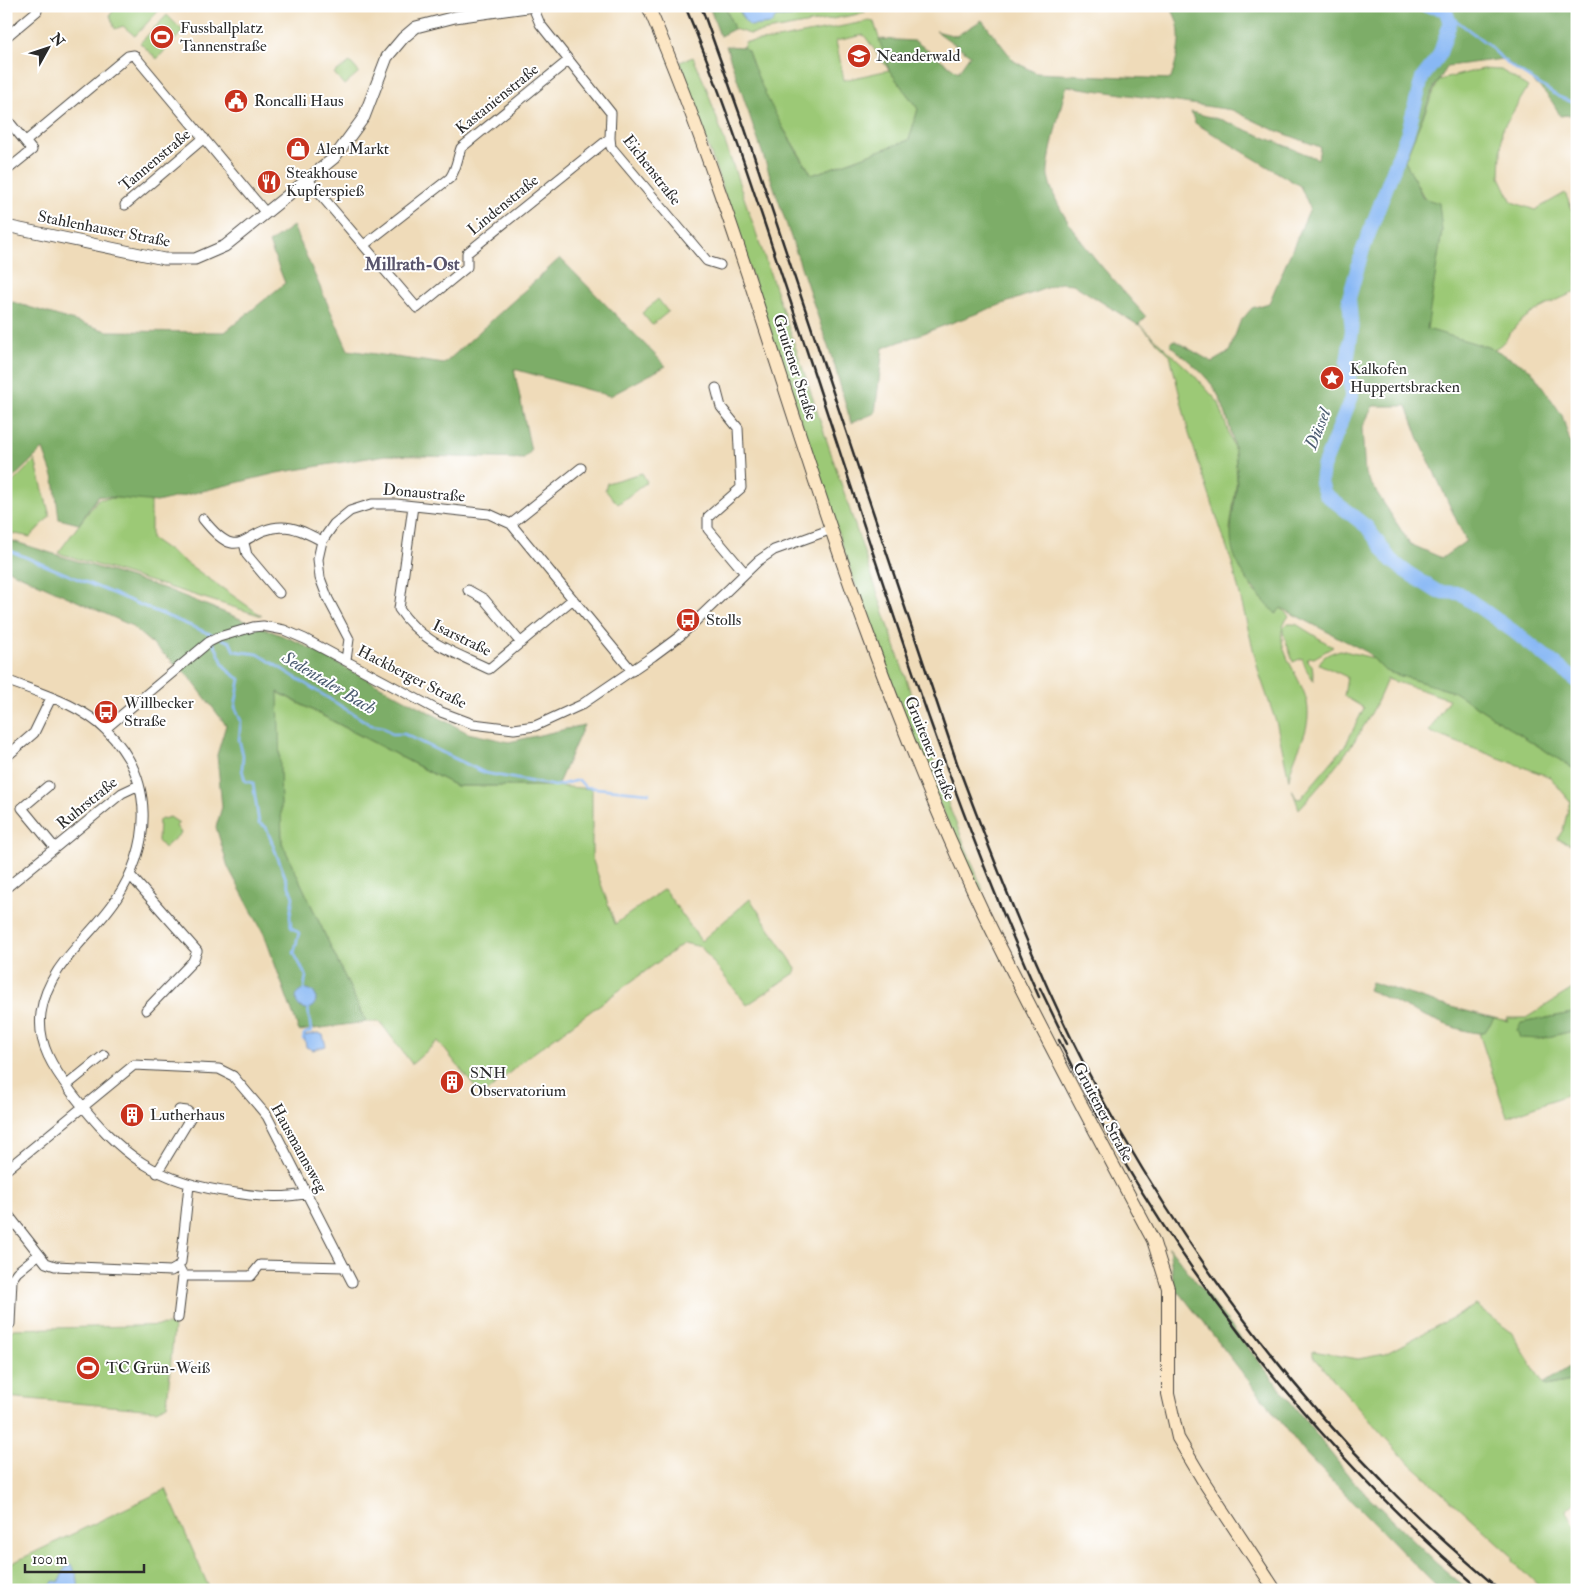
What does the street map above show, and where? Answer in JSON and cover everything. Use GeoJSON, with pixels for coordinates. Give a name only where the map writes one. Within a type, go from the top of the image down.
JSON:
{"type":"FeatureCollection","features":[{"type":"Feature","properties":{"kind":"main road","name":"Gruitener Straße"},"geometry":{"type":"LineString","coordinates":[[648,6],[694,118],[870,640],[913,752],[982,909],[1062,1069],[1156,1247],[1168,1288],[1168,1376],[1171,1414],[1178,1438],[1204,1482],[1275,1590]]}},
{"type":"Feature","properties":{"kind":"street","name":"Stahlenhauser Straße"},"geometry":{"type":"LineString","coordinates":[[6,226],[164,259],[195,259],[225,246],[334,158],[364,117],[387,57],[403,38],[416,27],[433,21],[485,10],[534,6]]}},
{"type":"Feature","properties":{"kind":"street","name":"Eichenstraße"},"geometry":{"type":"LineString","coordinates":[[534,6],[540,24],[611,113],[610,138],[612,147],[707,261],[720,265]]}},
{"type":"Feature","properties":{"kind":"street"},"geometry":{"type":"LineString","coordinates":[[6,37],[37,11]]}},
{"type":"Feature","properties":{"kind":"street","name":"Tannenstraße"},"geometry":{"type":"LineString","coordinates":[[26,142],[128,56],[134,56],[266,213]]}},
{"type":"Feature","properties":{"kind":"street","name":"Kastanienstraße"},"geometry":{"type":"LineString","coordinates":[[364,245],[450,178],[457,168],[457,157],[461,148],[568,60]]}},
{"type":"Feature","properties":{"kind":"street"},"geometry":{"type":"LineString","coordinates":[[6,118],[32,150],[6,171]]}},
{"type":"Feature","properties":{"kind":"street","name":"Tannenstraße"},"geometry":{"type":"LineString","coordinates":[[125,205],[204,138]]}},
{"type":"Feature","properties":{"kind":"street","name":"Lindenstraße"},"geometry":{"type":"LineString","coordinates":[[307,179],[417,308],[467,267],[468,253],[610,138]]}},
{"type":"Feature","properties":{"kind":"street"},"geometry":{"type":"LineString","coordinates":[[716,388],[721,407],[738,428],[741,488],[708,517],[708,529],[745,573]]}},
{"type":"Feature","properties":{"kind":"street"},"geometry":{"type":"LineString","coordinates":[[511,524],[581,468]]}},
{"type":"Feature","properties":{"kind":"street","name":"Donaustraße"},"geometry":{"type":"LineString","coordinates":[[322,541],[334,524],[350,512],[372,504],[489,514],[511,524],[632,671]]}},
{"type":"Feature","properties":{"kind":"street","name":"Isarstraße"},"geometry":{"type":"LineString","coordinates":[[413,506],[399,609],[422,636],[489,669],[573,599]]}},
{"type":"Feature","properties":{"kind":"street"},"geometry":{"type":"LineString","coordinates":[[203,519],[216,536],[228,542],[244,543],[256,534],[282,528],[301,530],[322,541],[318,559],[320,578],[328,599],[349,639],[346,660]]}},
{"type":"Feature","properties":{"kind":"street","name":"Hackberger Straße"},"geometry":{"type":"LineString","coordinates":[[105,729],[209,642],[231,632],[253,627],[284,630],[346,660],[442,712],[473,724],[514,729],[535,726],[581,705],[680,636],[745,573],[774,550],[832,529]]}},
{"type":"Feature","properties":{"kind":"street"},"geometry":{"type":"LineString","coordinates":[[244,543],[248,555],[279,593]]}},
{"type":"Feature","properties":{"kind":"street"},"geometry":{"type":"LineString","coordinates":[[468,590],[484,599],[521,642]]}},
{"type":"Feature","properties":{"kind":"street"},"geometry":{"type":"LineString","coordinates":[[6,680],[51,698],[105,729],[125,753],[139,785],[143,804],[143,828],[139,854],[130,875],[114,903],[70,953],[54,976],[44,997],[41,1015],[42,1039],[51,1063],[83,1106],[127,1154],[157,1173],[189,1185],[266,1197],[293,1197],[308,1192]]}},
{"type":"Feature","properties":{"kind":"street"},"geometry":{"type":"LineString","coordinates":[[6,757],[34,733],[51,698]]}},
{"type":"Feature","properties":{"kind":"street","name":"Ruhrstraße"},"geometry":{"type":"LineString","coordinates":[[6,888],[129,788],[139,785]]}},
{"type":"Feature","properties":{"kind":"street","name":"Ruhrstraße"},"geometry":{"type":"LineString","coordinates":[[48,786],[22,808],[55,848]]}},
{"type":"Feature","properties":{"kind":"street"},"geometry":{"type":"LineString","coordinates":[[130,875],[197,951],[193,961],[146,1010]]}},
{"type":"Feature","properties":{"kind":"street"},"geometry":{"type":"LineString","coordinates":[[67,1085],[104,1055]]}},
{"type":"Feature","properties":{"kind":"street","name":"Hausmannsweg"},"geometry":{"type":"LineString","coordinates":[[6,1170],[134,1065],[219,1069],[233,1076],[267,1116],[308,1192],[352,1282]]}},
{"type":"Feature","properties":{"kind":"street"},"geometry":{"type":"LineString","coordinates":[[157,1173],[192,1115],[188,1111],[179,1110]]}},
{"type":"Feature","properties":{"kind":"street"},"geometry":{"type":"LineString","coordinates":[[6,1212],[46,1263],[55,1266],[171,1271],[178,1267],[181,1262],[189,1185]]}},
{"type":"Feature","properties":{"kind":"street"},"geometry":{"type":"LineString","coordinates":[[10,1324],[12,1278],[39,1254]]}},
{"type":"Feature","properties":{"kind":"street"},"geometry":{"type":"LineString","coordinates":[[183,1276],[251,1276],[260,1265],[345,1267]]}},
{"type":"Feature","properties":{"kind":"street"},"geometry":{"type":"LineString","coordinates":[[178,1267],[183,1276],[178,1318]]}},
{"type":"Feature","properties":{"kind":"green space"},"geometry":{"type":"Polygon","coordinates":[[[117,6],[162,7],[135,36],[123,26],[115,29],[110,15],[117,6]]]}},
{"type":"Feature","properties":{"kind":"green space"},"geometry":{"type":"Polygon","coordinates":[[[709,6],[725,6],[734,29],[720,36],[709,6]]]}},
{"type":"Feature","properties":{"kind":"green space"},"geometry":{"type":"Polygon","coordinates":[[[725,6],[838,6],[864,11],[865,13],[750,34],[734,29],[725,6]]]}},
{"type":"Feature","properties":{"kind":"green space"},"geometry":{"type":"Polygon","coordinates":[[[1169,6],[1572,6],[1577,14],[1577,114],[1560,116],[1550,98],[1543,91],[1528,77],[1503,59],[1448,66],[1435,86],[1405,160],[1423,198],[1439,203],[1442,231],[1427,329],[1494,349],[1531,370],[1562,415],[1577,466],[1577,771],[1454,692],[1385,671],[1367,652],[1281,608],[1276,614],[1249,583],[1237,562],[1231,542],[1231,531],[1237,469],[1227,417],[1208,379],[1170,345],[1174,340],[1212,362],[1229,352],[1240,322],[1252,308],[1269,303],[1310,208],[1300,186],[1195,123],[1191,112],[1222,120],[1318,159],[1320,147],[1272,129],[1232,110],[1067,86],[1049,159],[1048,176],[1054,195],[1063,213],[1089,251],[1146,317],[1138,325],[1073,284],[1060,283],[883,348],[875,413],[851,423],[835,367],[726,46],[743,47],[748,51],[776,115],[812,175],[909,140],[918,109],[889,70],[879,39],[915,41],[958,72],[970,55],[936,31],[956,36],[982,20],[1014,61],[1036,73],[1171,79],[1179,41],[1179,32],[1174,14],[1169,6]],[[1373,406],[1362,428],[1365,474],[1410,544],[1442,558],[1466,541],[1419,439],[1407,406],[1373,406]]]}},
{"type":"Feature","properties":{"kind":"green space","name":"Fussballplatz Tannenstraße"},"geometry":{"type":"Polygon","coordinates":[[[167,15],[183,31],[157,59],[140,43],[167,15]]]}},
{"type":"Feature","properties":{"kind":"green space"},"geometry":{"type":"Polygon","coordinates":[[[869,21],[874,22],[889,70],[918,109],[909,140],[812,175],[771,108],[743,47],[745,42],[772,40],[869,21]],[[864,35],[836,41],[844,80],[889,70],[864,35]]]}},
{"type":"Feature","properties":{"kind":"green space"},"geometry":{"type":"Polygon","coordinates":[[[693,57],[706,87],[807,381],[949,806],[983,890],[979,893],[939,803],[878,652],[680,62],[693,57]]]}},
{"type":"Feature","properties":{"kind":"green space"},"geometry":{"type":"Polygon","coordinates":[[[350,62],[359,72],[344,85],[334,73],[350,62]]]}},
{"type":"Feature","properties":{"kind":"green space"},"geometry":{"type":"Polygon","coordinates":[[[1482,69],[1501,70],[1528,87],[1502,130],[1500,177],[1512,202],[1535,210],[1565,193],[1577,220],[1577,291],[1527,316],[1517,324],[1502,344],[1494,349],[1426,329],[1442,231],[1404,160],[1439,80],[1482,69]]]}},
{"type":"Feature","properties":{"kind":"green space"},"geometry":{"type":"Polygon","coordinates":[[[293,226],[348,350],[444,364],[560,258],[666,366],[610,396],[514,369],[531,451],[524,459],[386,455],[277,473],[157,502],[98,496],[79,524],[59,519],[54,479],[43,449],[6,485],[6,300],[107,331],[225,332],[285,283],[269,243],[293,226]]]}},
{"type":"Feature","properties":{"kind":"green space"},"geometry":{"type":"Polygon","coordinates":[[[658,299],[668,312],[652,325],[642,313],[658,299]]]}},
{"type":"Feature","properties":{"kind":"green space"},"geometry":{"type":"Polygon","coordinates":[[[1139,324],[1192,373],[1219,403],[1235,452],[1237,479],[1230,529],[1252,589],[1276,613],[1281,608],[1289,616],[1283,626],[1283,647],[1304,691],[1307,702],[1308,713],[1305,734],[1294,761],[1289,780],[1277,725],[1259,673],[1232,563],[1189,434],[1170,355],[1139,324]]]}},
{"type":"Feature","properties":{"kind":"green space"},"geometry":{"type":"Polygon","coordinates":[[[35,460],[50,516],[30,537],[6,532],[6,489],[35,460]]]}},
{"type":"Feature","properties":{"kind":"green space"},"geometry":{"type":"Polygon","coordinates":[[[642,473],[647,482],[618,504],[605,490],[607,483],[642,473]]]}},
{"type":"Feature","properties":{"kind":"green space"},"geometry":{"type":"Polygon","coordinates":[[[151,496],[151,538],[262,616],[58,553],[98,499],[151,496]]]}},
{"type":"Feature","properties":{"kind":"green space"},"geometry":{"type":"Polygon","coordinates":[[[6,539],[166,589],[298,642],[468,733],[509,742],[584,725],[557,786],[456,786],[278,692],[282,843],[366,1022],[299,1031],[264,934],[228,867],[216,827],[222,807],[217,755],[226,725],[187,674],[130,625],[6,569],[6,539]]]}},
{"type":"Feature","properties":{"kind":"green space"},"geometry":{"type":"Polygon","coordinates":[[[1287,624],[1296,624],[1333,647],[1314,658],[1309,657],[1307,660],[1312,665],[1314,681],[1306,669],[1302,658],[1293,662],[1283,632],[1283,628],[1287,624]]]}},
{"type":"Feature","properties":{"kind":"green space"},"geometry":{"type":"Polygon","coordinates":[[[1340,650],[1373,658],[1385,671],[1454,692],[1577,771],[1577,846],[1557,839],[1563,830],[1570,801],[1550,777],[1432,733],[1429,731],[1449,699],[1387,679],[1360,732],[1338,764],[1299,809],[1292,789],[1296,798],[1300,799],[1345,746],[1364,708],[1344,696],[1347,677],[1319,664],[1325,656],[1340,650]]]}},
{"type":"Feature","properties":{"kind":"green space"},"geometry":{"type":"Polygon","coordinates":[[[277,692],[456,786],[557,786],[592,789],[592,858],[615,924],[664,889],[701,941],[750,899],[796,968],[795,973],[747,1005],[701,947],[684,943],[528,1057],[482,1096],[438,1041],[412,1064],[380,1022],[366,1022],[282,843],[277,692]]]}},
{"type":"Feature","properties":{"kind":"green space"},"geometry":{"type":"Polygon","coordinates":[[[170,817],[179,823],[176,826],[181,833],[164,848],[158,841],[159,820],[170,817]]]}},
{"type":"Feature","properties":{"kind":"green space"},"geometry":{"type":"Polygon","coordinates":[[[1371,982],[1443,1005],[1494,1018],[1484,1033],[1458,1029],[1368,990],[1371,982]]]}},
{"type":"Feature","properties":{"kind":"green space"},"geometry":{"type":"Polygon","coordinates":[[[1577,986],[1577,1012],[1522,1023],[1539,1039],[1577,1030],[1577,1091],[1507,1117],[1479,1033],[1484,1033],[1494,1018],[1508,1021],[1507,1018],[1526,1018],[1577,986]]]}},
{"type":"Feature","properties":{"kind":"green space"},"geometry":{"type":"Polygon","coordinates":[[[1577,1012],[1577,1030],[1539,1039],[1520,1038],[1517,1030],[1521,1023],[1577,1012]]]}},
{"type":"Feature","properties":{"kind":"green space"},"geometry":{"type":"Polygon","coordinates":[[[1169,1247],[1352,1480],[1435,1562],[1469,1590],[1439,1589],[1306,1454],[1180,1293],[1175,1293],[1169,1247]]]}},
{"type":"Feature","properties":{"kind":"green space"},"geometry":{"type":"Polygon","coordinates":[[[1476,1305],[1511,1332],[1545,1386],[1577,1380],[1577,1501],[1566,1510],[1577,1530],[1577,1590],[1543,1590],[1513,1561],[1513,1557],[1397,1451],[1313,1356],[1313,1351],[1358,1359],[1385,1354],[1476,1305]]]}},
{"type":"Feature","properties":{"kind":"green space","name":"TC Grün-Weiß"},"geometry":{"type":"Polygon","coordinates":[[[174,1325],[167,1405],[156,1410],[6,1397],[6,1338],[13,1329],[174,1325]]]}},
{"type":"Feature","properties":{"kind":"green space"},"geometry":{"type":"Polygon","coordinates":[[[1577,1362],[1577,1380],[1545,1386],[1543,1384],[1577,1362]]]}},
{"type":"Feature","properties":{"kind":"green space"},"geometry":{"type":"Polygon","coordinates":[[[166,1489],[210,1590],[6,1590],[6,1566],[166,1489]]]}},
{"type":"Feature","properties":{"kind":"water"},"geometry":{"type":"Polygon","coordinates":[[[737,6],[794,6],[802,8],[806,13],[801,16],[776,17],[771,24],[750,26],[744,20],[737,6]]]}},
{"type":"Feature","properties":{"kind":"water"},"geometry":{"type":"Polygon","coordinates":[[[306,989],[313,992],[316,999],[313,1006],[306,1009],[299,1006],[296,999],[299,992],[306,989]]]}},
{"type":"Feature","properties":{"kind":"water"},"geometry":{"type":"Polygon","coordinates":[[[318,1033],[323,1035],[326,1046],[313,1050],[306,1047],[304,1036],[318,1033]]]}},
{"type":"Feature","properties":{"kind":"water"},"geometry":{"type":"Polygon","coordinates":[[[71,1565],[77,1575],[79,1590],[42,1590],[49,1587],[54,1581],[59,1582],[65,1568],[71,1565]]]}},
{"type":"Feature","properties":{"kind":"waterway","name":"Düssel"},"geometry":{"type":"LineString","coordinates":[[1426,6],[1445,9],[1450,23],[1439,56],[1422,78],[1408,131],[1362,252],[1349,298],[1352,330],[1347,362],[1352,396],[1323,467],[1321,483],[1325,494],[1367,527],[1391,560],[1405,571],[1438,592],[1459,593],[1513,631],[1577,681]]}},
{"type":"Feature","properties":{"kind":"waterway"},"geometry":{"type":"LineString","coordinates":[[1449,15],[1486,43],[1508,64],[1559,97],[1577,104]]}},
{"type":"Feature","properties":{"kind":"waterway","name":"Sedentaler Bach"},"geometry":{"type":"LineString","coordinates":[[6,549],[215,636]]}},
{"type":"Feature","properties":{"kind":"waterway","name":"Sedentaler Bach"},"geometry":{"type":"LineString","coordinates":[[222,639],[230,642],[234,651],[258,654],[371,725],[383,727],[392,734],[404,734],[485,773],[555,786],[579,780],[585,787],[649,793]]}},
{"type":"Feature","properties":{"kind":"waterway"},"geometry":{"type":"LineString","coordinates":[[213,643],[225,666],[240,679],[235,707],[241,721],[239,740],[243,755],[242,769],[245,781],[253,783],[259,823],[266,827],[293,897],[290,916],[291,927],[299,933],[294,953],[306,976],[303,994]]}},
{"type":"Feature","properties":{"kind":"waterway"},"geometry":{"type":"LineString","coordinates":[[303,1039],[304,1034],[311,1031],[308,1008]]}},
{"type":"Feature","properties":{"kind":"railway"},"geometry":{"type":"LineString","coordinates":[[685,6],[740,152],[936,739],[968,826],[1039,997]]}},
{"type":"Feature","properties":{"kind":"railway"},"geometry":{"type":"LineString","coordinates":[[701,6],[745,129],[957,763],[1031,950],[1073,1042],[1120,1131],[1177,1224],[1241,1316],[1275,1360],[1347,1444],[1399,1498],[1500,1590]]}},
{"type":"Feature","properties":{"kind":"railway"},"geometry":{"type":"LineString","coordinates":[[1040,988],[1067,1044]]}},
{"type":"Feature","properties":{"kind":"railway"},"geometry":{"type":"LineString","coordinates":[[1059,1040],[1098,1117],[1142,1192],[1190,1265],[1242,1336],[1297,1405],[1356,1470],[1417,1532],[1481,1590]]}},
{"type":"Feature","properties":{"kind":"place","name":"Fussballplatz Tannenstraße"},"geometry":{"type":"Point","coordinates":[162,37]}},
{"type":"Feature","properties":{"kind":"place","name":"Neanderwald"},"geometry":{"type":"Point","coordinates":[859,56]}},
{"type":"Feature","properties":{"kind":"place","name":"Roncalli Haus"},"geometry":{"type":"Point","coordinates":[236,101]}},
{"type":"Feature","properties":{"kind":"place","name":"Alen Markt"},"geometry":{"type":"Point","coordinates":[298,149]}},
{"type":"Feature","properties":{"kind":"place","name":"Steakhouse Kupferspieß"},"geometry":{"type":"Point","coordinates":[269,182]}},
{"type":"Feature","properties":{"kind":"place","name":"Kalkofen Huppertsbracken"},"geometry":{"type":"Point","coordinates":[1332,378]}},
{"type":"Feature","properties":{"kind":"place","name":"Stolls"},"geometry":{"type":"Point","coordinates":[688,620]}},
{"type":"Feature","properties":{"kind":"place","name":"Willbecker Straße"},"geometry":{"type":"Point","coordinates":[106,712]}},
{"type":"Feature","properties":{"kind":"place","name":"SNH Observatorium"},"geometry":{"type":"Point","coordinates":[452,1082]}},
{"type":"Feature","properties":{"kind":"place","name":"Lutherhaus"},"geometry":{"type":"Point","coordinates":[132,1115]}},
{"type":"Feature","properties":{"kind":"place","name":"TC Grün-Weiß"},"geometry":{"type":"Point","coordinates":[88,1368]}},
{"type":"Feature","properties":{"kind":"district","name":"Millrath-Ost"},"geometry":{"type":"Point","coordinates":[412,264]}}]}
